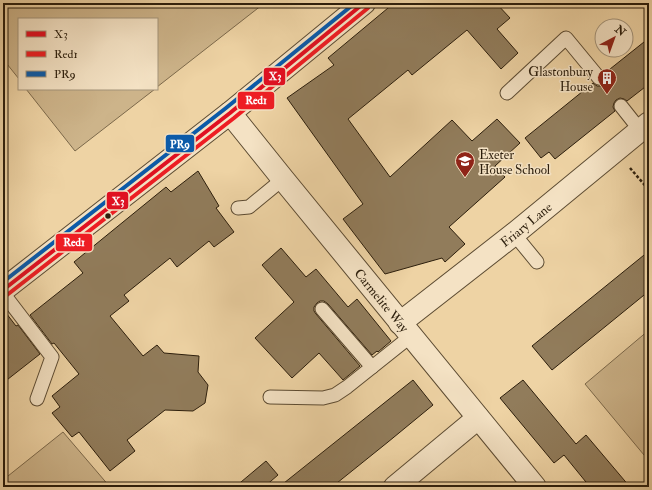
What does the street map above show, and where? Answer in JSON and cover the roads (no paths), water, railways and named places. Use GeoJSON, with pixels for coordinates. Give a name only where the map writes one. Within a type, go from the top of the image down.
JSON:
{"type":"FeatureCollection","features":[{"type":"Feature","properties":{"kind":"street"},"geometry":{"type":"LineString","coordinates":[[3,292],[230,113],[364,3]]}},
{"type":"Feature","properties":{"kind":"street","name":"Carmelite Way"},"geometry":{"type":"LineString","coordinates":[[230,113],[535,487]]}},
{"type":"Feature","properties":{"kind":"street","name":"Friary Lane"},"geometry":{"type":"LineString","coordinates":[[406,330],[514,234],[645,127]]}},
{"type":"Feature","properties":{"kind":"street"},"geometry":{"type":"LineString","coordinates":[[394,487],[478,418]]}},
{"type":"Feature","properties":{"kind":"lane"},"geometry":{"type":"LineString","coordinates":[[507,93],[566,38],[599,78]]}},
{"type":"Feature","properties":{"kind":"lane"},"geometry":{"type":"LineString","coordinates":[[621,106],[645,127]]}},
{"type":"Feature","properties":{"kind":"lane"},"geometry":{"type":"LineString","coordinates":[[238,208],[249,207],[283,179]]}},
{"type":"Feature","properties":{"kind":"lane"},"geometry":{"type":"LineString","coordinates":[[514,234],[537,262]]}},
{"type":"Feature","properties":{"kind":"lane"},"geometry":{"type":"LineString","coordinates":[[3,292],[52,357],[37,399]]}},
{"type":"Feature","properties":{"kind":"lane"},"geometry":{"type":"LineString","coordinates":[[322,309],[372,367]]}},
{"type":"Feature","properties":{"kind":"lane"},"geometry":{"type":"LineString","coordinates":[[270,397],[323,398],[335,395],[372,367],[406,330]]}},
{"type":"Feature","properties":{"kind":"place","name":"Glastonbury House"},"geometry":{"type":"Point","coordinates":[607,95]}},
{"type":"Feature","properties":{"kind":"place","name":"Exeter House School"},"geometry":{"type":"Point","coordinates":[465,178]}}]}
